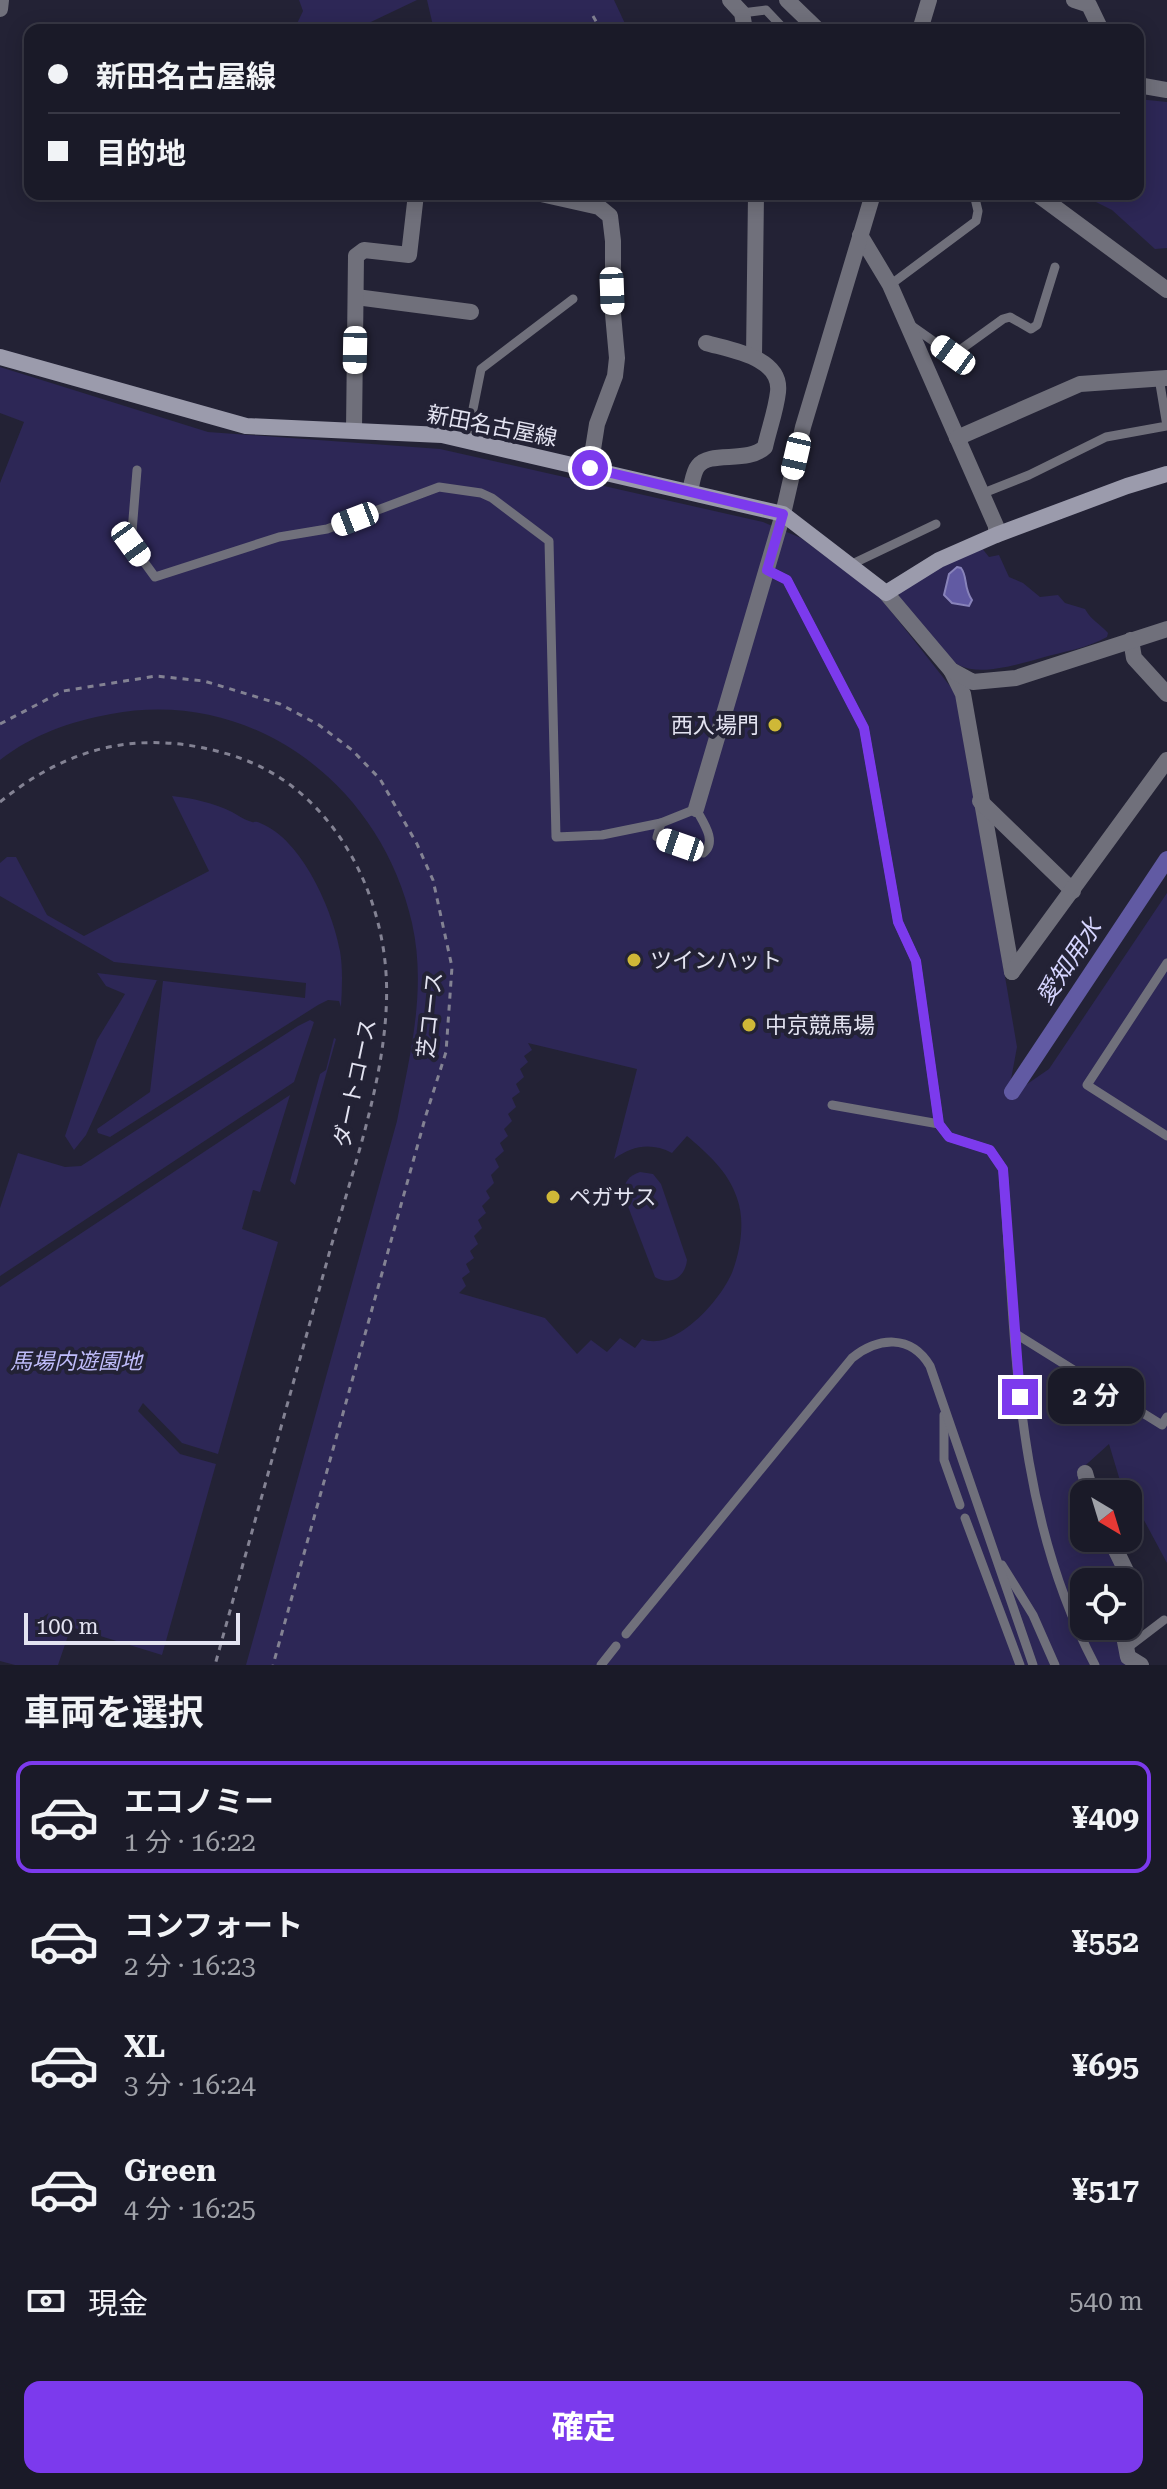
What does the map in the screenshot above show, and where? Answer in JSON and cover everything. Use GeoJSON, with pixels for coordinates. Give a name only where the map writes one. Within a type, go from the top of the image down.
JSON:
{"type":"FeatureCollection","features":[{"type":"Feature","properties":{"kind":"main road","name":"新田名古屋線"},"geometry":{"type":"LineString","coordinates":[[0,357],[246,426],[442,435],[467,439],[783,514],[886,593]]}},
{"type":"Feature","properties":{"kind":"main road"},"geometry":{"type":"LineString","coordinates":[[886,593],[939,560],[996,535],[1167,474]]}},
{"type":"Feature","properties":{"kind":"street"},"geometry":{"type":"LineString","coordinates":[[0,9],[1,0]]}},
{"type":"Feature","properties":{"kind":"street"},"geometry":{"type":"LineString","coordinates":[[730,0],[744,22]]}},
{"type":"Feature","properties":{"kind":"street"},"geometry":{"type":"LineString","coordinates":[[787,0],[812,24]]}},
{"type":"Feature","properties":{"kind":"street"},"geometry":{"type":"LineString","coordinates":[[922,24],[929,0]]}},
{"type":"Feature","properties":{"kind":"street"},"geometry":{"type":"LineString","coordinates":[[1087,2],[1098,24]]}},
{"type":"Feature","properties":{"kind":"street"},"geometry":{"type":"LineString","coordinates":[[1144,86],[1167,90]]}},
{"type":"Feature","properties":{"kind":"street"},"geometry":{"type":"LineString","coordinates":[[354,430],[356,256],[364,250],[409,255],[415,200]]}},
{"type":"Feature","properties":{"kind":"street"},"geometry":{"type":"LineString","coordinates":[[568,200],[599,207],[610,216],[613,241],[613,314],[617,358],[615,376],[597,424],[590,468]]}},
{"type":"Feature","properties":{"kind":"street"},"geometry":{"type":"LineString","coordinates":[[754,357],[756,200]]}},
{"type":"Feature","properties":{"kind":"street"},"geometry":{"type":"LineString","coordinates":[[696,809],[783,514],[803,427],[871,200]]}},
{"type":"Feature","properties":{"kind":"street"},"geometry":{"type":"LineString","coordinates":[[1045,200],[1167,290]]}},
{"type":"Feature","properties":{"kind":"street"},"geometry":{"type":"LineString","coordinates":[[860,235],[890,285],[996,526],[996,535]]}},
{"type":"Feature","properties":{"kind":"street"},"geometry":{"type":"LineString","coordinates":[[356,297],[471,312]]}},
{"type":"Feature","properties":{"kind":"street"},"geometry":{"type":"LineString","coordinates":[[690,491],[697,467],[705,462],[752,455],[765,447],[779,391],[767,365],[754,357],[706,343]]}},
{"type":"Feature","properties":{"kind":"street"},"geometry":{"type":"LineString","coordinates":[[957,438],[1080,384],[1163,378]]}},
{"type":"Feature","properties":{"kind":"street"},"geometry":{"type":"LineString","coordinates":[[886,593],[951,670],[963,694],[1012,972],[1167,760]]}},
{"type":"Feature","properties":{"kind":"street"},"geometry":{"type":"LineString","coordinates":[[951,670],[973,682],[1016,678],[1167,629]]}},
{"type":"Feature","properties":{"kind":"street"},"geometry":{"type":"LineString","coordinates":[[1131,640],[1134,658],[1167,694]]}},
{"type":"Feature","properties":{"kind":"street"},"geometry":{"type":"LineString","coordinates":[[980,801],[1073,891]]}},
{"type":"Feature","properties":{"kind":"street"},"geometry":{"type":"LineString","coordinates":[[1085,1473],[1087,1480]]}},
{"type":"Feature","properties":{"kind":"street"},"geometry":{"type":"LineString","coordinates":[[1124,1640],[1128,1657],[1141,1665]]}},
{"type":"Feature","properties":{"kind":"lane"},"geometry":{"type":"LineString","coordinates":[[744,22],[766,10],[779,24]]}},
{"type":"Feature","properties":{"kind":"lane"},"geometry":{"type":"LineString","coordinates":[[890,285],[976,221],[975,200]]}},
{"type":"Feature","properties":{"kind":"lane"},"geometry":{"type":"LineString","coordinates":[[906,322],[953,355],[1003,319],[1010,317],[1031,329],[1037,325],[1055,267]]}},
{"type":"Feature","properties":{"kind":"lane"},"geometry":{"type":"LineString","coordinates":[[467,439],[481,369],[573,299]]}},
{"type":"Feature","properties":{"kind":"lane"},"geometry":{"type":"LineString","coordinates":[[981,494],[1029,475],[1106,437],[1167,426],[1163,378]]}},
{"type":"Feature","properties":{"kind":"lane"},"geometry":{"type":"LineString","coordinates":[[137,470],[131,544],[155,577],[279,537],[327,529],[439,487],[481,493],[492,498],[549,541],[556,837],[602,835],[661,823],[696,809],[711,845],[703,853],[657,837],[661,823]]}},
{"type":"Feature","properties":{"kind":"lane"},"geometry":{"type":"LineString","coordinates":[[850,565],[936,524]]}},
{"type":"Feature","properties":{"kind":"lane"},"geometry":{"type":"LineString","coordinates":[[767,570],[787,580],[864,728],[898,922],[916,961],[939,1124],[949,1137],[990,1150],[1003,1169],[1024,1439],[1037,1512],[1054,1569],[1095,1665]]}},
{"type":"Feature","properties":{"kind":"lane"},"geometry":{"type":"LineString","coordinates":[[1167,963],[1087,1085],[1167,1136]]}},
{"type":"Feature","properties":{"kind":"lane"},"geometry":{"type":"LineString","coordinates":[[832,1105],[939,1124]]}},
{"type":"Feature","properties":{"kind":"lane"},"geometry":{"type":"LineString","coordinates":[[1016,1334],[1162,1425],[1167,1417]]}},
{"type":"Feature","properties":{"kind":"lane"},"geometry":{"type":"LineString","coordinates":[[626,1634],[852,1358],[877,1342],[904,1344],[924,1356],[1033,1665]]}},
{"type":"Feature","properties":{"kind":"lane"},"geometry":{"type":"LineString","coordinates":[[944,1407],[944,1460],[960,1505]]}},
{"type":"Feature","properties":{"kind":"lane"},"geometry":{"type":"LineString","coordinates":[[965,1518],[1020,1665]]}},
{"type":"Feature","properties":{"kind":"lane"},"geometry":{"type":"LineString","coordinates":[[992,1548],[1033,1615],[1055,1665]]}},
{"type":"Feature","properties":{"kind":"lane"},"geometry":{"type":"LineString","coordinates":[[1126,1649],[1164,1620]]}},
{"type":"Feature","properties":{"kind":"lane"},"geometry":{"type":"LineString","coordinates":[[601,1665],[616,1646]]}},
{"type":"Feature","properties":{"kind":"path"},"geometry":{"type":"LineString","coordinates":[[593,16],[598,24]]}},
{"type":"Feature","properties":{"kind":"path","name":"芝コース"},"geometry":{"type":"LineString","coordinates":[[0,724],[63,691],[156,676],[204,681],[280,704],[319,725],[352,750],[380,779],[417,844],[433,880],[452,967],[446,1052],[273,1665]]}},
{"type":"Feature","properties":{"kind":"path","name":"ダートコース"},"geometry":{"type":"LineString","coordinates":[[0,802],[37,774],[77,755],[117,745],[167,741],[206,747],[240,758],[273,774],[300,794],[327,820],[352,856],[373,898],[383,939],[386,1019],[371,1102],[215,1665]]}},
{"type":"Feature","properties":{"kind":"green space"},"geometry":{"type":"Polygon","coordinates":[[[299,0],[417,0],[367,24],[297,24],[303,11],[299,0]]]}},
{"type":"Feature","properties":{"kind":"green space"},"geometry":{"type":"Polygon","coordinates":[[[427,0],[614,0],[625,24],[433,24],[427,0]]]}},
{"type":"Feature","properties":{"kind":"green space"},"geometry":{"type":"Polygon","coordinates":[[[1144,100],[1167,102],[1167,248],[1155,249],[1112,210],[1092,200],[1144,200],[1144,100]]]}},
{"type":"Feature","properties":{"kind":"green space","name":"中京競馬場"},"geometry":{"type":"Polygon","coordinates":[[[0,367],[208,432],[440,449],[763,522],[801,538],[879,596],[957,695],[1017,1047],[1009,1090],[1014,1093],[1049,1069],[1167,893],[1167,1563],[1142,1516],[1142,1480],[1120,1480],[1109,1444],[1078,1472],[1080,1480],[1070,1480],[1070,1552],[1112,1552],[1118,1568],[1070,1568],[1070,1640],[1121,1640],[1131,1665],[246,1665],[397,1121],[417,998],[418,973],[412,923],[396,873],[372,828],[341,789],[303,757],[260,732],[214,716],[163,710],[111,714],[52,730],[0,760],[0,483],[24,422],[0,413],[0,367]],[[528,1043],[532,1050],[524,1056],[528,1062],[520,1069],[524,1077],[516,1084],[520,1092],[512,1098],[516,1107],[508,1114],[512,1121],[504,1129],[508,1136],[500,1143],[504,1151],[495,1159],[499,1167],[491,1175],[494,1183],[486,1191],[490,1198],[482,1206],[486,1213],[478,1220],[482,1228],[474,1236],[478,1244],[470,1251],[474,1258],[466,1264],[470,1272],[462,1278],[466,1286],[459,1293],[545,1318],[577,1354],[591,1340],[607,1352],[620,1338],[635,1348],[642,1339],[655,1341],[669,1338],[696,1320],[728,1282],[738,1253],[741,1215],[733,1188],[716,1164],[687,1136],[672,1153],[657,1147],[642,1147],[614,1159],[637,1069],[528,1043]]]}},
{"type":"Feature","properties":{"kind":"green space"},"geometry":{"type":"Polygon","coordinates":[[[981,547],[989,557],[999,555],[1009,577],[1023,583],[1040,597],[1058,595],[1065,603],[1085,609],[1108,633],[1107,637],[1083,647],[1011,666],[988,670],[956,664],[943,654],[899,598],[900,589],[981,547]]]}},
{"type":"Feature","properties":{"kind":"green space"},"geometry":{"type":"Polygon","coordinates":[[[172,796],[218,806],[275,831],[302,860],[323,897],[341,958],[341,1007],[339,1001],[328,1000],[318,1005],[110,1137],[98,1133],[97,1129],[150,1092],[163,981],[305,998],[306,983],[114,962],[0,896],[0,863],[7,857],[16,857],[47,915],[84,936],[209,871],[172,796]]]}},
{"type":"Feature","properties":{"kind":"green space"},"geometry":{"type":"Polygon","coordinates":[[[97,973],[157,980],[86,1135],[74,1150],[65,1136],[97,1040],[125,994],[106,986],[97,973]]]}},
{"type":"Feature","properties":{"kind":"green space"},"geometry":{"type":"Polygon","coordinates":[[[310,1020],[314,1022],[294,1082],[0,1276],[0,1208],[18,1153],[65,1167],[81,1166],[310,1020]]]}},
{"type":"Feature","properties":{"kind":"green space"},"geometry":{"type":"Polygon","coordinates":[[[336,1039],[295,1185],[290,1181],[320,1074],[326,1070],[336,1039]]]}},
{"type":"Feature","properties":{"kind":"green space","name":"馬場内遊園地"},"geometry":{"type":"Polygon","coordinates":[[[290,1095],[260,1192],[253,1190],[242,1229],[278,1242],[218,1454],[182,1443],[143,1403],[138,1411],[180,1454],[216,1464],[162,1655],[71,1627],[58,1665],[15,1665],[0,1661],[0,1287],[290,1095]]]}},
{"type":"Feature","properties":{"kind":"green space"},"geometry":{"type":"Polygon","coordinates":[[[640,1172],[653,1174],[661,1184],[687,1260],[683,1272],[676,1279],[666,1281],[655,1277],[624,1196],[627,1181],[640,1172]]]}},
{"type":"Feature","properties":{"kind":"shaded area"},"geometry":{"type":"Polygon","coordinates":[[[957,567],[961,568],[972,600],[969,606],[952,603],[944,595],[949,574],[957,567]]]}},
{"type":"Feature","properties":{"kind":"waterway","name":"愛知用水"},"geometry":{"type":"LineString","coordinates":[[1012,1092],[1167,859]]}},
{"type":"Feature","properties":{"kind":"place","name":"西入場門"},"geometry":{"type":"Point","coordinates":[775,725]}},
{"type":"Feature","properties":{"kind":"place","name":"ツインハット"},"geometry":{"type":"Point","coordinates":[634,960]}},
{"type":"Feature","properties":{"kind":"place","name":"中京競馬場"},"geometry":{"type":"Point","coordinates":[749,1025]}},
{"type":"Feature","properties":{"kind":"place","name":"ペガサス"},"geometry":{"type":"Point","coordinates":[553,1197]}},
{"type":"Feature","properties":{"kind":"route"},"geometry":{"type":"LineString","coordinates":[[590,468],[783,514],[767,570],[787,580],[864,728],[898,922],[916,961],[939,1124],[949,1137],[990,1150],[1003,1169],[1020,1397]]}}]}
